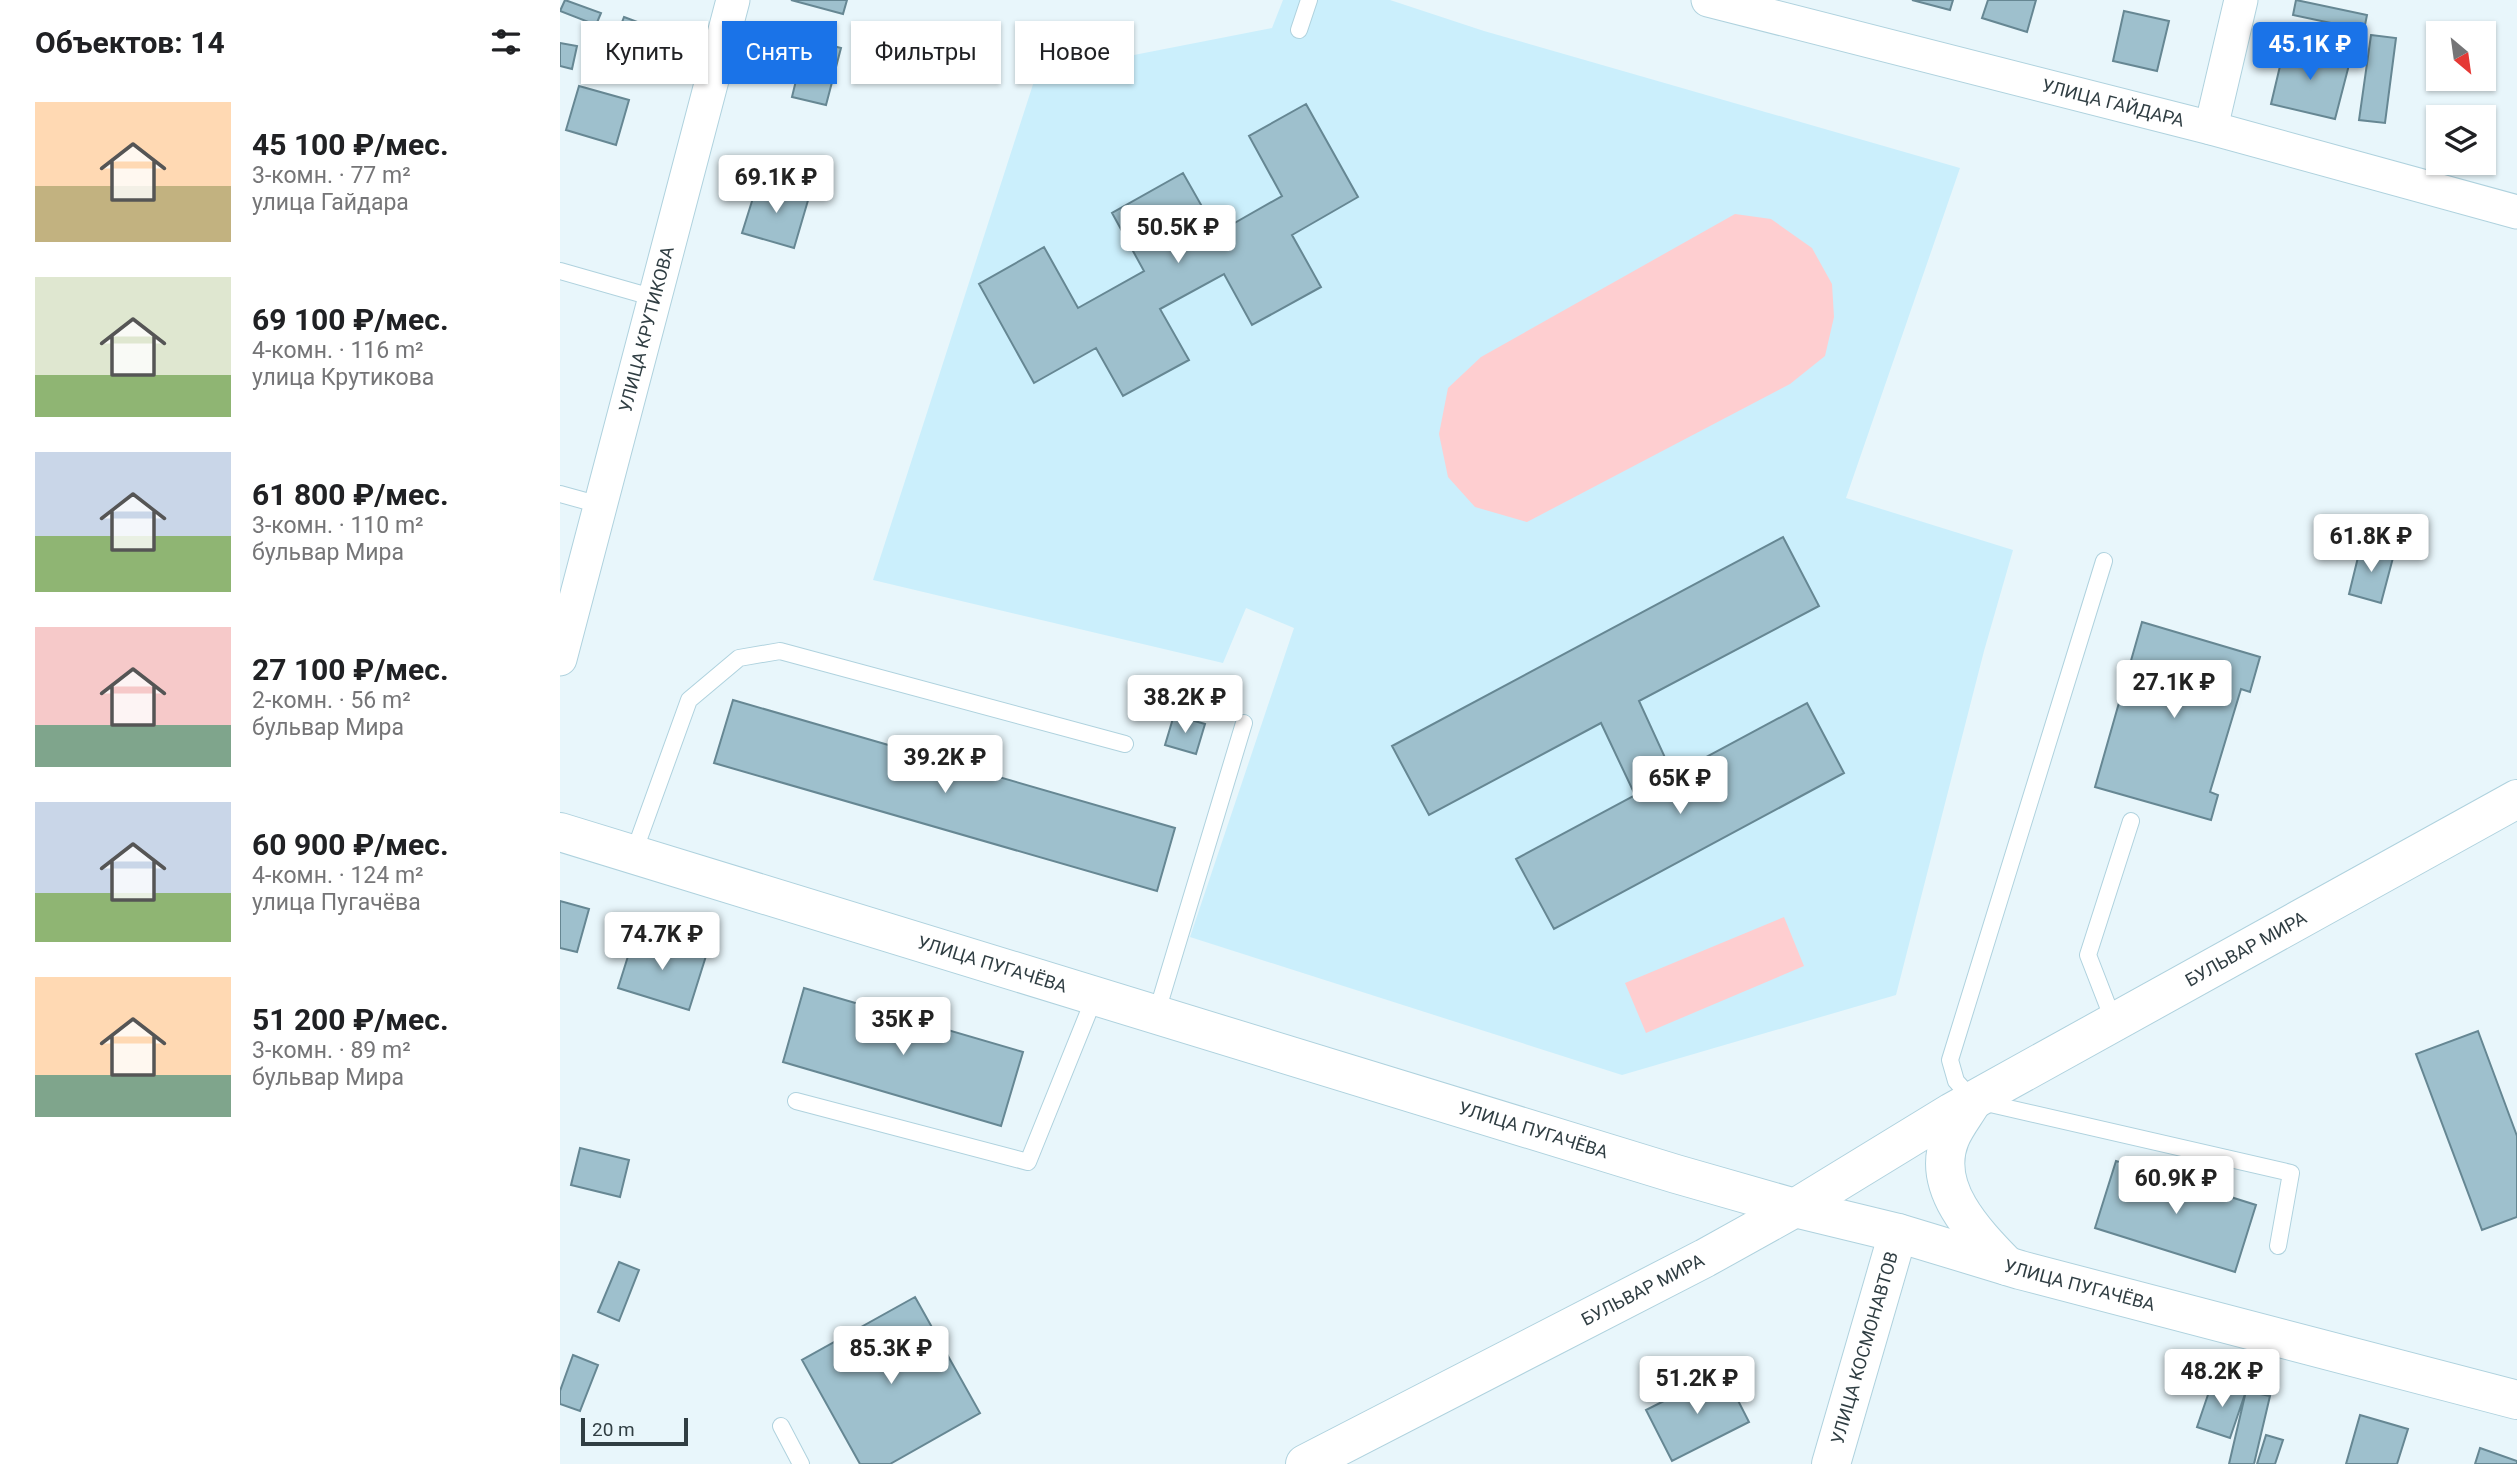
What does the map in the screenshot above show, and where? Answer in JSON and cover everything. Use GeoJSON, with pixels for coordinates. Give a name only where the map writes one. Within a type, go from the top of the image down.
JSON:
{"type":"FeatureCollection","features":[{"type":"Feature","properties":{"kind":"street","name":"УЛИЦА КРУТИКОВА"},"geometry":{"type":"LineString","coordinates":[[560,659],[733,0]]}},
{"type":"Feature","properties":{"kind":"street","name":"УЛИЦА ГАЙДАРА"},"geometry":{"type":"LineString","coordinates":[[1708,0],[2211,128],[2517,212]]}},
{"type":"Feature","properties":{"kind":"street"},"geometry":{"type":"LineString","coordinates":[[2211,128],[2241,0]]}},
{"type":"Feature","properties":{"kind":"street","name":"БУЛЬВАР МИРА"},"geometry":{"type":"LineString","coordinates":[[1305,1464],[1695,1264],[1795,1208],[1973,1100],[2517,799]]}},
{"type":"Feature","properties":{"kind":"street","name":"УЛИЦА ПУГАЧЁВА"},"geometry":{"type":"LineString","coordinates":[[560,832],[1676,1174],[1795,1208],[1898,1233],[2007,1266],[2517,1400]]}},
{"type":"Feature","properties":{"kind":"street"},"geometry":{"type":"LineString","coordinates":[[1973,1100],[1950,1139],[1945,1161],[1948,1183],[1961,1212],[1981,1240],[2007,1266]]}},
{"type":"Feature","properties":{"kind":"street","name":"УЛИЦА КОСМОНАВТОВ"},"geometry":{"type":"LineString","coordinates":[[1830,1464],[1898,1233]]}},
{"type":"Feature","properties":{"kind":"lane"},"geometry":{"type":"LineString","coordinates":[[1299,30],[1309,0]]}},
{"type":"Feature","properties":{"kind":"lane"},"geometry":{"type":"LineString","coordinates":[[560,271],[655,298]]}},
{"type":"Feature","properties":{"kind":"lane"},"geometry":{"type":"LineString","coordinates":[[560,494],[600,505]]}},
{"type":"Feature","properties":{"kind":"lane"},"geometry":{"type":"LineString","coordinates":[[2104,561],[2090,615],[1950,1060],[1956,1082],[1973,1100],[2291,1172],[2278,1246]]}},
{"type":"Feature","properties":{"kind":"lane"},"geometry":{"type":"LineString","coordinates":[[633,855],[689,700],[739,658],[780,651],[1125,744]]}},
{"type":"Feature","properties":{"kind":"lane"},"geometry":{"type":"LineString","coordinates":[[1156,1015],[1244,723]]}},
{"type":"Feature","properties":{"kind":"lane"},"geometry":{"type":"LineString","coordinates":[[2114,1022],[2088,955],[2131,821]]}},
{"type":"Feature","properties":{"kind":"lane"},"geometry":{"type":"LineString","coordinates":[[796,1101],[1028,1162],[1095,996]]}},
{"type":"Feature","properties":{"kind":"lane"},"geometry":{"type":"LineString","coordinates":[[781,1426],[801,1464]]}},
{"type":"Feature","properties":{"kind":"shaded area"},"geometry":{"type":"Polygon","coordinates":[[[1283,0],[1390,0],[1484,31],[1960,168],[1846,498],[2013,550],[1984,651],[1896,995],[1622,1075],[1190,937],[1294,628],[1246,608],[1223,663],[873,580],[1033,84],[1134,84],[1134,55],[1272,28],[1283,0]]]}},
{"type":"Feature","properties":{"kind":"shaded area"},"geometry":{"type":"Polygon","coordinates":[[[1735,214],[1771,219],[1812,248],[1832,284],[1834,317],[1825,356],[1790,384],[1527,522],[1475,507],[1448,477],[1439,434],[1448,388],[1481,357],[1735,214]]]}},
{"type":"Feature","properties":{"kind":"shaded area"},"geometry":{"type":"Polygon","coordinates":[[[1784,917],[1804,966],[1646,1033],[1625,983],[1784,917]]]}},
{"type":"Feature","properties":{"kind":"building"},"geometry":{"type":"Polygon","coordinates":[[[565,0],[601,13],[598,21],[586,21],[560,11],[565,0]]]}},
{"type":"Feature","properties":{"kind":"building"},"geometry":{"type":"Polygon","coordinates":[[[791,0],[847,0],[843,14],[791,0]]]}},
{"type":"Feature","properties":{"kind":"building"},"geometry":{"type":"Polygon","coordinates":[[[1912,0],[1953,0],[1950,10],[1912,0]]]}},
{"type":"Feature","properties":{"kind":"building"},"geometry":{"type":"Polygon","coordinates":[[[1988,0],[2036,0],[2027,32],[1982,18],[1988,0]]]}},
{"type":"Feature","properties":{"kind":"building"},"geometry":{"type":"Polygon","coordinates":[[[2296,0],[2367,15],[2364,30],[2293,15],[2296,0]]]}},
{"type":"Feature","properties":{"kind":"building"},"geometry":{"type":"Polygon","coordinates":[[[2124,11],[2169,21],[2157,71],[2113,61],[2124,11]]]}},
{"type":"Feature","properties":{"kind":"building"},"geometry":{"type":"Polygon","coordinates":[[[2371,35],[2396,38],[2385,123],[2359,120],[2371,35]]]}},
{"type":"Feature","properties":{"kind":"building"},"geometry":{"type":"Polygon","coordinates":[[[560,43],[577,46],[572,69],[560,66],[560,43]]]}},
{"type":"Feature","properties":{"kind":"building"},"geometry":{"type":"Polygon","coordinates":[[[2285,45],[2350,61],[2335,119],[2271,104],[2285,45]]]}},
{"type":"Feature","properties":{"kind":"building"},"geometry":{"type":"Polygon","coordinates":[[[837,47],[841,48],[837,63],[837,47]]]}},
{"type":"Feature","properties":{"kind":"building"},"geometry":{"type":"Polygon","coordinates":[[[795,84],[832,84],[826,105],[792,97],[795,84]]]}},
{"type":"Feature","properties":{"kind":"building"},"geometry":{"type":"Polygon","coordinates":[[[579,86],[629,100],[616,145],[566,130],[579,86]]]}},
{"type":"Feature","properties":{"kind":"building"},"geometry":{"type":"Polygon","coordinates":[[[1306,104],[1358,197],[1292,235],[1321,287],[1252,325],[1224,274],[1160,309],[1189,360],[1123,396],[1096,348],[1034,383],[979,284],[1044,247],[1078,308],[1144,271],[1112,213],[1183,173],[1217,233],[1282,196],[1249,136],[1306,104]]]}},
{"type":"Feature","properties":{"kind":"building"},"geometry":{"type":"Polygon","coordinates":[[[758,182],[809,197],[794,248],[742,233],[758,182]]]}},
{"type":"Feature","properties":{"kind":"building"},"geometry":{"type":"Polygon","coordinates":[[[1783,537],[1819,606],[1639,701],[1673,775],[1635,795],[1601,723],[1429,815],[1392,746],[1783,537]]]}},
{"type":"Feature","properties":{"kind":"building"},"geometry":{"type":"Polygon","coordinates":[[[2361,545],[2394,554],[2381,603],[2349,594],[2361,545]]]}},
{"type":"Feature","properties":{"kind":"building"},"geometry":{"type":"Polygon","coordinates":[[[2142,622],[2260,657],[2250,692],[2241,689],[2210,792],[2218,795],[2211,820],[2095,787],[2142,622]]]}},
{"type":"Feature","properties":{"kind":"building"},"geometry":{"type":"Polygon","coordinates":[[[733,700],[1175,828],[1157,891],[714,763],[733,700]]]}},
{"type":"Feature","properties":{"kind":"building"},"geometry":{"type":"Polygon","coordinates":[[[1807,703],[1844,773],[1554,929],[1516,859],[1807,703]]]}},
{"type":"Feature","properties":{"kind":"building"},"geometry":{"type":"Polygon","coordinates":[[[1174,715],[1205,724],[1196,754],[1165,745],[1174,715]]]}},
{"type":"Feature","properties":{"kind":"building"},"geometry":{"type":"Polygon","coordinates":[[[560,901],[589,909],[577,952],[560,948],[560,901]]]}},
{"type":"Feature","properties":{"kind":"building"},"geometry":{"type":"Polygon","coordinates":[[[635,934],[706,956],[689,1010],[618,988],[635,934]]]}},
{"type":"Feature","properties":{"kind":"building"},"geometry":{"type":"Polygon","coordinates":[[[804,988],[1023,1052],[1001,1126],[783,1062],[804,988]]]}},
{"type":"Feature","properties":{"kind":"building"},"geometry":{"type":"Polygon","coordinates":[[[2478,1031],[2517,1136],[2517,1217],[2482,1230],[2416,1054],[2478,1031]]]}},
{"type":"Feature","properties":{"kind":"building"},"geometry":{"type":"Polygon","coordinates":[[[580,1148],[629,1160],[620,1197],[571,1185],[580,1148]]]}},
{"type":"Feature","properties":{"kind":"building"},"geometry":{"type":"Polygon","coordinates":[[[2116,1161],[2256,1205],[2235,1272],[2095,1228],[2116,1161]]]}},
{"type":"Feature","properties":{"kind":"building"},"geometry":{"type":"Polygon","coordinates":[[[619,1262],[639,1270],[619,1321],[598,1312],[619,1262]]]}},
{"type":"Feature","properties":{"kind":"building"},"geometry":{"type":"Polygon","coordinates":[[[915,1297],[980,1413],[890,1464],[860,1464],[802,1360],[915,1297]]]}},
{"type":"Feature","properties":{"kind":"building"},"geometry":{"type":"Polygon","coordinates":[[[573,1355],[598,1365],[580,1411],[560,1404],[560,1391],[573,1355]]]}},
{"type":"Feature","properties":{"kind":"building"},"geometry":{"type":"Polygon","coordinates":[[[1723,1371],[1749,1422],[1672,1461],[1646,1410],[1723,1371]]]}},
{"type":"Feature","properties":{"kind":"building"},"geometry":{"type":"Polygon","coordinates":[[[2213,1380],[2246,1391],[2230,1438],[2197,1427],[2213,1380]]]}},
{"type":"Feature","properties":{"kind":"building"},"geometry":{"type":"Polygon","coordinates":[[[2246,1391],[2270,1396],[2254,1464],[2229,1464],[2246,1391]]]}},
{"type":"Feature","properties":{"kind":"building"},"geometry":{"type":"Polygon","coordinates":[[[2360,1415],[2408,1429],[2397,1464],[2346,1464],[2360,1415]]]}},
{"type":"Feature","properties":{"kind":"building"},"geometry":{"type":"Polygon","coordinates":[[[2266,1435],[2283,1440],[2275,1464],[2257,1464],[2266,1435]]]}},
{"type":"Feature","properties":{"kind":"building"},"geometry":{"type":"Polygon","coordinates":[[[2480,1448],[2517,1461],[2517,1464],[2475,1464],[2480,1448]]]}}]}
